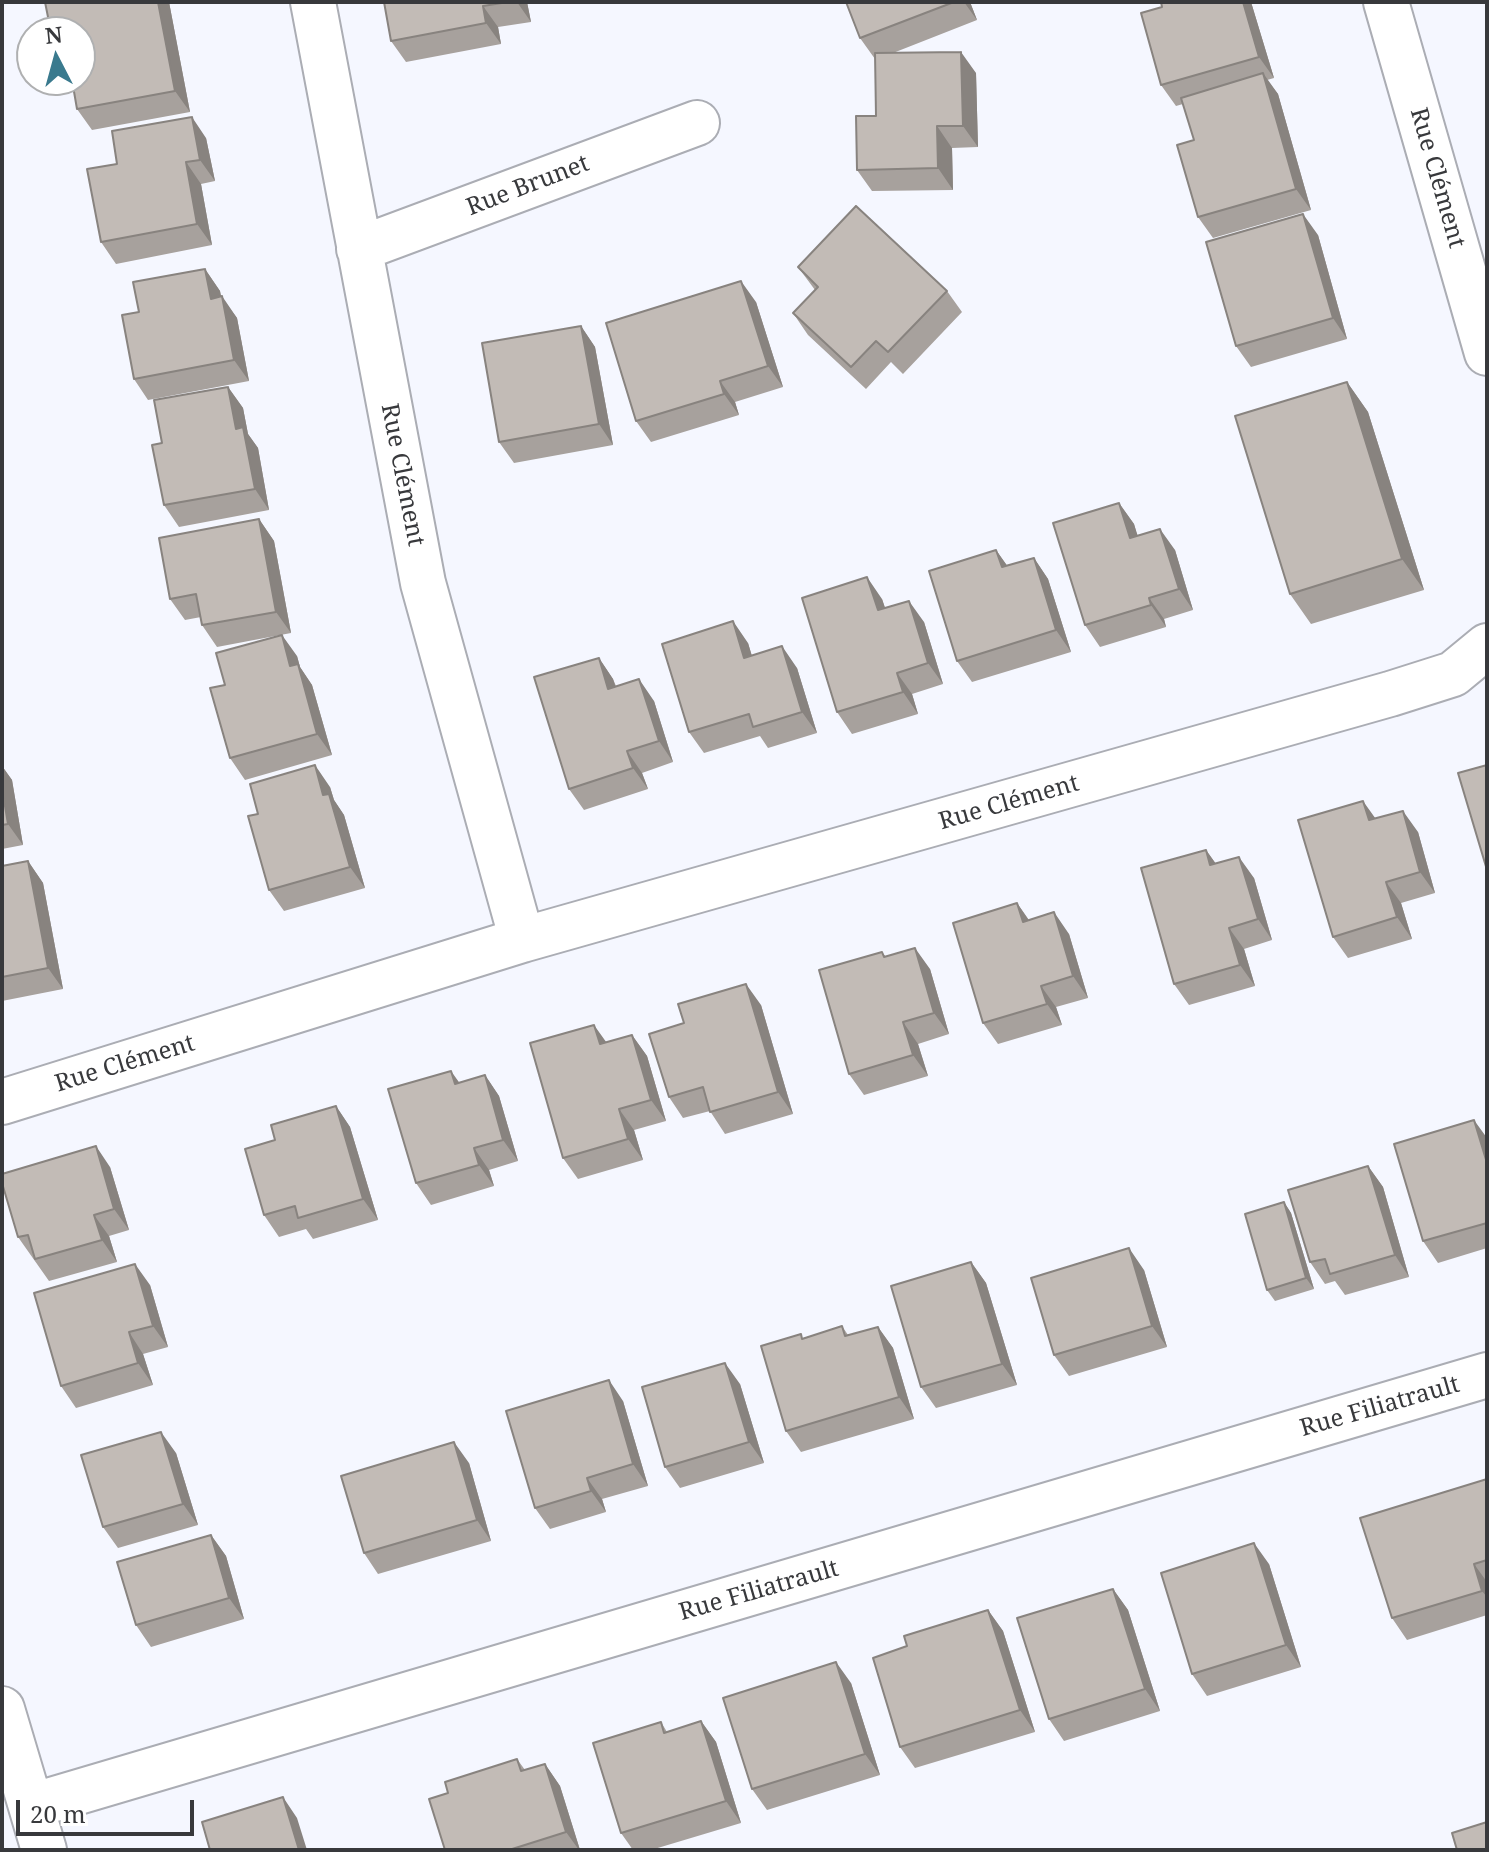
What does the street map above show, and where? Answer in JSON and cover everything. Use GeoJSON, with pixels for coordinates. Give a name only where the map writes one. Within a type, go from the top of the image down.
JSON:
{"type":"FeatureCollection","features":[{"type":"Feature","properties":{"kind":"street","name":"Rue Clément"},"geometry":{"type":"LineString","coordinates":[[313,2],[423,583],[522,940]]}},
{"type":"Feature","properties":{"kind":"street","name":"Rue Clément"},"geometry":{"type":"LineString","coordinates":[[1386,2],[1487,353]]}},
{"type":"Feature","properties":{"kind":"street","name":"Rue Brunet"},"geometry":{"type":"LineString","coordinates":[[359,249],[697,123]]}},
{"type":"Feature","properties":{"kind":"street","name":"Rue Clément"},"geometry":{"type":"LineString","coordinates":[[2,1102],[522,940],[1390,694],[1453,674],[1487,646]]}},
{"type":"Feature","properties":{"kind":"street","name":"Rue Filiatrault"},"geometry":{"type":"LineString","coordinates":[[31,1806],[1487,1375]]}},
{"type":"Feature","properties":{"kind":"street"},"geometry":{"type":"LineString","coordinates":[[2,1709],[44,1850]]}},
{"type":"Feature","properties":{"kind":"building"},"geometry":{"type":"Polygon","coordinates":[[[45,2],[158,2],[175,91],[77,109],[75,96],[96,96],[96,16],[48,16],[45,2]]]}},
{"type":"Feature","properties":{"kind":"building"},"geometry":{"type":"Polygon","coordinates":[[[384,2],[508,2],[483,6],[486,23],[391,41],[384,2]]]}},
{"type":"Feature","properties":{"kind":"building"},"geometry":{"type":"Polygon","coordinates":[[[846,2],[954,2],[860,38],[846,2]]]}},
{"type":"Feature","properties":{"kind":"building"},"geometry":{"type":"Polygon","coordinates":[[[1161,2],[1243,2],[1259,57],[1161,85],[1141,13],[1162,7],[1161,2]]]}},
{"type":"Feature","properties":{"kind":"building"},"geometry":{"type":"Polygon","coordinates":[[[961,52],[963,126],[937,126],[938,168],[857,170],[856,116],[876,116],[875,53],[961,52]]]}},
{"type":"Feature","properties":{"kind":"building"},"geometry":{"type":"Polygon","coordinates":[[[1263,73],[1296,189],[1198,217],[1177,145],[1194,140],[1181,98],[1263,73]]]}},
{"type":"Feature","properties":{"kind":"building"},"geometry":{"type":"Polygon","coordinates":[[[192,117],[200,160],[186,162],[197,224],[101,242],[87,169],[117,164],[112,131],[192,117]]]}},
{"type":"Feature","properties":{"kind":"building"},"geometry":{"type":"Polygon","coordinates":[[[856,206],[947,291],[888,352],[876,341],[851,367],[793,313],[818,287],[798,267],[856,206]]]}},
{"type":"Feature","properties":{"kind":"building"},"geometry":{"type":"Polygon","coordinates":[[[1303,214],[1333,318],[1236,346],[1206,242],[1303,214]]]}},
{"type":"Feature","properties":{"kind":"building"},"geometry":{"type":"Polygon","coordinates":[[[205,269],[211,299],[222,296],[234,360],[134,379],[122,315],[139,312],[133,282],[205,269]]]}},
{"type":"Feature","properties":{"kind":"building"},"geometry":{"type":"Polygon","coordinates":[[[741,281],[768,366],[720,381],[724,394],[636,421],[606,323],[741,281]]]}},
{"type":"Feature","properties":{"kind":"building"},"geometry":{"type":"Polygon","coordinates":[[[581,326],[599,424],[499,442],[482,343],[581,326]]]}},
{"type":"Feature","properties":{"kind":"building"},"geometry":{"type":"Polygon","coordinates":[[[1347,382],[1402,559],[1290,594],[1235,416],[1347,382]]]}},
{"type":"Feature","properties":{"kind":"building"},"geometry":{"type":"Polygon","coordinates":[[[228,387],[236,429],[243,427],[255,489],[164,505],[152,445],[162,443],[154,400],[228,387]]]}},
{"type":"Feature","properties":{"kind":"building"},"geometry":{"type":"Polygon","coordinates":[[[1119,503],[1130,538],[1160,529],[1179,589],[1149,598],[1151,605],[1085,625],[1053,523],[1119,503]]]}},
{"type":"Feature","properties":{"kind":"building"},"geometry":{"type":"Polygon","coordinates":[[[259,519],[276,612],[202,625],[196,594],[170,599],[159,538],[259,519]]]}},
{"type":"Feature","properties":{"kind":"building"},"geometry":{"type":"Polygon","coordinates":[[[996,550],[1002,567],[1034,558],[1056,630],[957,661],[929,571],[996,550]]]}},
{"type":"Feature","properties":{"kind":"building"},"geometry":{"type":"Polygon","coordinates":[[[867,577],[878,610],[909,601],[928,663],[897,673],[903,692],[837,712],[802,598],[867,577]]]}},
{"type":"Feature","properties":{"kind":"building"},"geometry":{"type":"Polygon","coordinates":[[[733,621],[744,658],[782,646],[802,712],[753,727],[749,714],[689,732],[662,644],[733,621]]]}},
{"type":"Feature","properties":{"kind":"building"},"geometry":{"type":"Polygon","coordinates":[[[282,635],[290,666],[298,664],[317,734],[230,758],[210,688],[225,685],[216,653],[282,635]]]}},
{"type":"Feature","properties":{"kind":"building"},"geometry":{"type":"Polygon","coordinates":[[[599,658],[608,689],[639,679],[659,741],[627,751],[633,768],[569,789],[534,677],[599,658]]]}},
{"type":"Feature","properties":{"kind":"building"},"geometry":{"type":"Polygon","coordinates":[[[315,765],[323,795],[329,794],[350,867],[269,890],[248,816],[258,814],[250,784],[315,765]]]}},
{"type":"Feature","properties":{"kind":"building"},"geometry":{"type":"Polygon","coordinates":[[[1487,765],[1487,870],[1458,773],[1487,765]]]}},
{"type":"Feature","properties":{"kind":"building"},"geometry":{"type":"Polygon","coordinates":[[[2,788],[8,824],[2,825],[2,788]]]}},
{"type":"Feature","properties":{"kind":"building"},"geometry":{"type":"Polygon","coordinates":[[[1363,801],[1369,820],[1403,811],[1420,872],[1386,882],[1397,917],[1333,937],[1298,820],[1363,801]]]}},
{"type":"Feature","properties":{"kind":"building"},"geometry":{"type":"Polygon","coordinates":[[[1206,850],[1210,865],[1239,857],[1258,919],[1229,928],[1240,965],[1174,984],[1141,868],[1206,850]]]}},
{"type":"Feature","properties":{"kind":"building"},"geometry":{"type":"Polygon","coordinates":[[[28,861],[48,968],[2,977],[2,866],[28,861]]]}},
{"type":"Feature","properties":{"kind":"building"},"geometry":{"type":"Polygon","coordinates":[[[1017,903],[1023,922],[1054,912],[1073,976],[1041,986],[1047,1004],[983,1023],[953,923],[1017,903]]]}},
{"type":"Feature","properties":{"kind":"building"},"geometry":{"type":"Polygon","coordinates":[[[915,948],[934,1013],[903,1022],[913,1055],[849,1074],[819,970],[882,952],[884,957],[915,948]]]}},
{"type":"Feature","properties":{"kind":"building"},"geometry":{"type":"Polygon","coordinates":[[[746,984],[778,1092],[710,1112],[703,1087],[669,1097],[649,1034],[684,1023],[678,1004],[746,984]]]}},
{"type":"Feature","properties":{"kind":"building"},"geometry":{"type":"Polygon","coordinates":[[[594,1025],[600,1044],[632,1035],[651,1100],[619,1109],[628,1139],[563,1158],[530,1043],[594,1025]]]}},
{"type":"Feature","properties":{"kind":"building"},"geometry":{"type":"Polygon","coordinates":[[[451,1071],[455,1084],[485,1075],[503,1140],[474,1148],[479,1165],[416,1183],[388,1089],[451,1071]]]}},
{"type":"Feature","properties":{"kind":"building"},"geometry":{"type":"Polygon","coordinates":[[[336,1106],[363,1199],[298,1218],[295,1206],[264,1215],[245,1149],[275,1140],[271,1125],[336,1106]]]}},
{"type":"Feature","properties":{"kind":"building"},"geometry":{"type":"Polygon","coordinates":[[[1474,1120],[1487,1163],[1487,1223],[1423,1241],[1394,1144],[1474,1120]]]}},
{"type":"Feature","properties":{"kind":"building"},"geometry":{"type":"Polygon","coordinates":[[[96,1146],[114,1209],[94,1215],[102,1240],[35,1259],[28,1235],[18,1237],[2,1174],[96,1146]]]}},
{"type":"Feature","properties":{"kind":"building"},"geometry":{"type":"Polygon","coordinates":[[[1368,1166],[1395,1255],[1330,1274],[1325,1259],[1310,1262],[1288,1190],[1368,1166]]]}},
{"type":"Feature","properties":{"kind":"building"},"geometry":{"type":"Polygon","coordinates":[[[1284,1202],[1306,1278],[1267,1290],[1245,1214],[1284,1202]]]}},
{"type":"Feature","properties":{"kind":"building"},"geometry":{"type":"Polygon","coordinates":[[[1129,1248],[1152,1326],[1054,1355],[1031,1278],[1129,1248]]]}},
{"type":"Feature","properties":{"kind":"building"},"geometry":{"type":"Polygon","coordinates":[[[971,1262],[1002,1364],[921,1387],[891,1286],[971,1262]]]}},
{"type":"Feature","properties":{"kind":"building"},"geometry":{"type":"Polygon","coordinates":[[[135,1264],[153,1326],[129,1332],[138,1363],[61,1386],[34,1293],[135,1264]]]}},
{"type":"Feature","properties":{"kind":"building"},"geometry":{"type":"Polygon","coordinates":[[[842,1326],[845,1336],[878,1327],[899,1397],[786,1431],[761,1346],[801,1334],[802,1339],[842,1326]]]}},
{"type":"Feature","properties":{"kind":"building"},"geometry":{"type":"Polygon","coordinates":[[[725,1363],[749,1442],[665,1467],[642,1387],[725,1363]]]}},
{"type":"Feature","properties":{"kind":"building"},"geometry":{"type":"Polygon","coordinates":[[[609,1380],[633,1464],[587,1478],[591,1491],[535,1508],[506,1411],[609,1380]]]}},
{"type":"Feature","properties":{"kind":"building"},"geometry":{"type":"Polygon","coordinates":[[[161,1432],[183,1504],[103,1527],[81,1455],[161,1432]]]}},
{"type":"Feature","properties":{"kind":"building"},"geometry":{"type":"Polygon","coordinates":[[[454,1442],[477,1520],[364,1553],[341,1476],[454,1442]]]}},
{"type":"Feature","properties":{"kind":"building"},"geometry":{"type":"Polygon","coordinates":[[[1487,1479],[1487,1560],[1474,1564],[1482,1591],[1392,1618],[1360,1518],[1487,1479]]]}},
{"type":"Feature","properties":{"kind":"building"},"geometry":{"type":"Polygon","coordinates":[[[211,1535],[229,1598],[136,1625],[117,1562],[211,1535]]]}},
{"type":"Feature","properties":{"kind":"building"},"geometry":{"type":"Polygon","coordinates":[[[1254,1543],[1286,1645],[1192,1674],[1161,1573],[1254,1543]]]}},
{"type":"Feature","properties":{"kind":"building"},"geometry":{"type":"Polygon","coordinates":[[[1113,1589],[1145,1689],[1049,1719],[1017,1618],[1113,1589]]]}},
{"type":"Feature","properties":{"kind":"building"},"geometry":{"type":"Polygon","coordinates":[[[988,1610],[1020,1710],[900,1747],[873,1658],[907,1646],[904,1636],[988,1610]]]}},
{"type":"Feature","properties":{"kind":"building"},"geometry":{"type":"Polygon","coordinates":[[[836,1662],[865,1754],[752,1789],[723,1698],[836,1662]]]}},
{"type":"Feature","properties":{"kind":"building"},"geometry":{"type":"Polygon","coordinates":[[[701,1721],[726,1801],[621,1833],[593,1743],[661,1722],[664,1733],[701,1721]]]}},
{"type":"Feature","properties":{"kind":"building"},"geometry":{"type":"Polygon","coordinates":[[[517,1759],[521,1771],[545,1764],[566,1832],[509,1850],[445,1850],[429,1799],[448,1793],[445,1782],[517,1759]]]}},
{"type":"Feature","properties":{"kind":"building"},"geometry":{"type":"Polygon","coordinates":[[[283,1797],[299,1850],[210,1850],[202,1822],[283,1797]]]}},
{"type":"Feature","properties":{"kind":"building"},"geometry":{"type":"Polygon","coordinates":[[[1487,1822],[1487,1850],[1457,1850],[1452,1833],[1487,1822]]]}}]}
